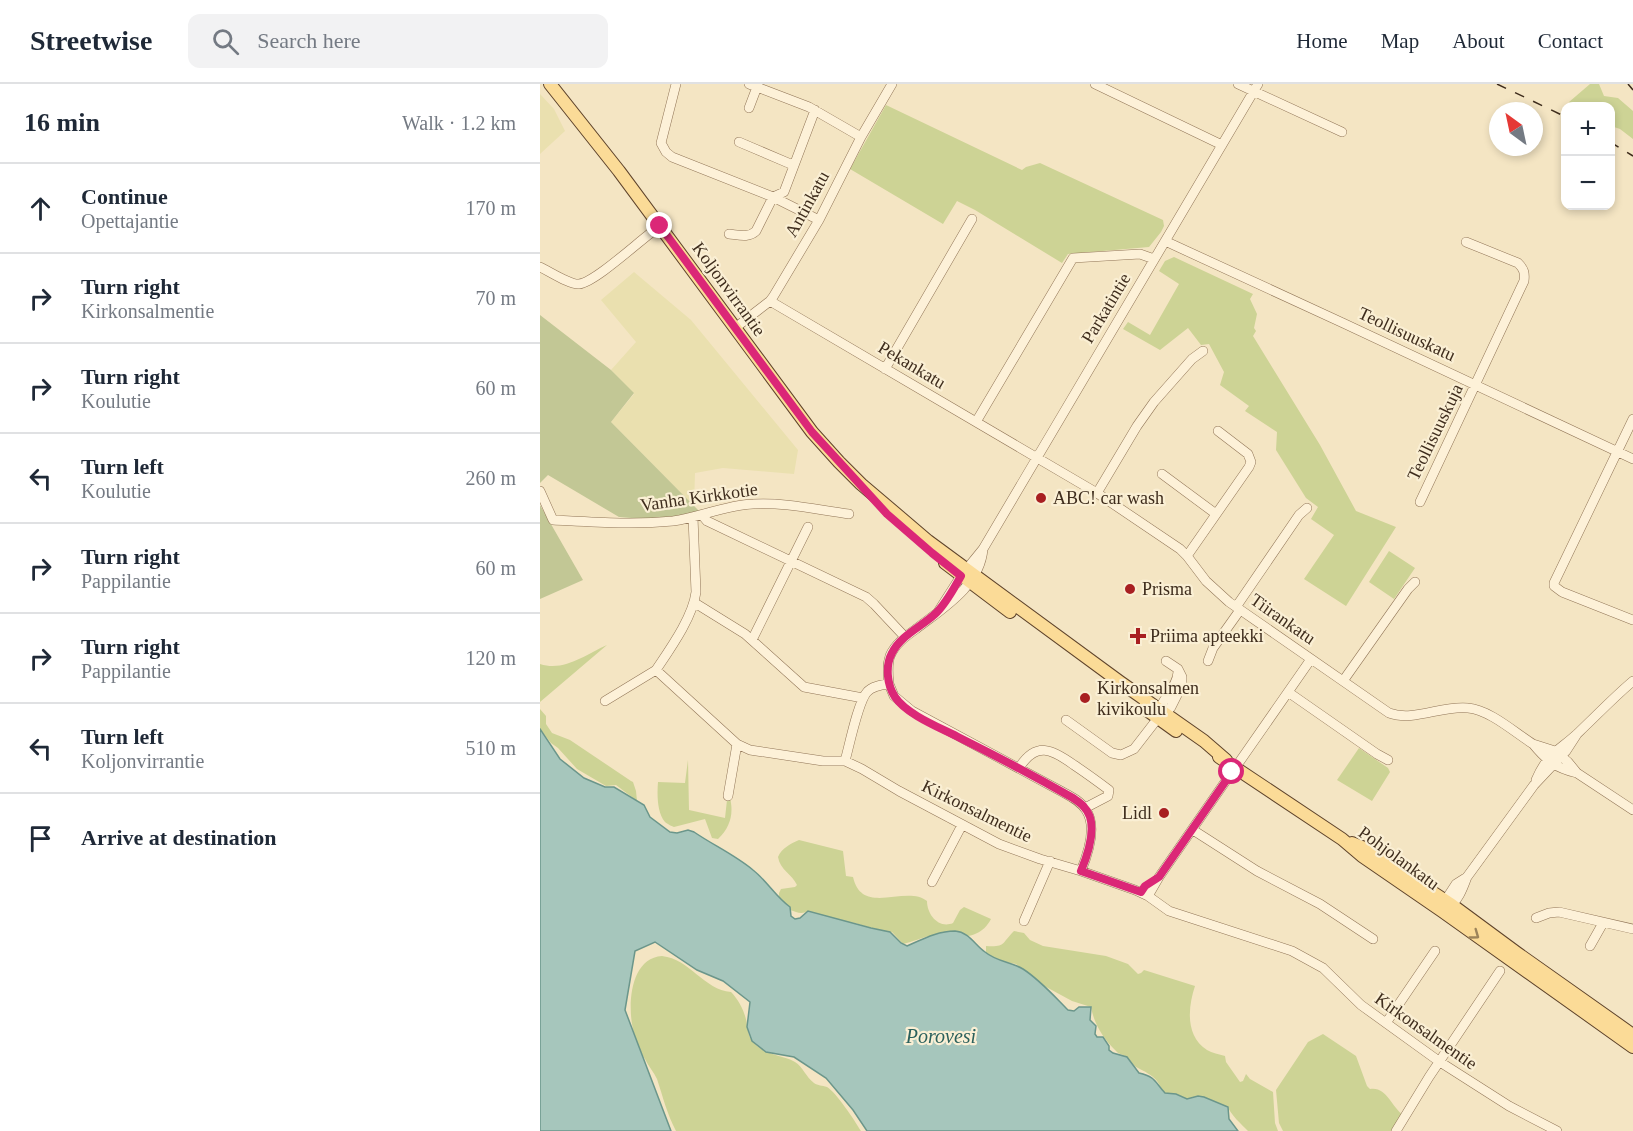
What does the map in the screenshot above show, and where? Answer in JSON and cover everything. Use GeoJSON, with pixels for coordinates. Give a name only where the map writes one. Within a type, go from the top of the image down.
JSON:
{"type":"FeatureCollection","features":[{"type":"Feature","properties":{"kind":"main road","name":"Koljonvirrantie"},"geometry":{"type":"LineString","coordinates":[[550,84],[619,171],[812,432],[887,514],[932,553],[1161,713],[1199,746],[1342,839]]}},
{"type":"Feature","properties":{"kind":"main road","name":"Pohjolankatu"},"geometry":{"type":"LineString","coordinates":[[1342,839],[1362,856],[1446,905],[1633,1035]]}},
{"type":"Feature","properties":{"kind":"main road","name":"Pohjolankatu"},"geometry":{"type":"LineString","coordinates":[[1446,905],[1633,1047]]}},
{"type":"Feature","properties":{"kind":"street"},"geometry":{"type":"LineString","coordinates":[[676,84],[661,143],[666,152],[672,157],[773,197],[819,220]]}},
{"type":"Feature","properties":{"kind":"street","name":"Antinkatu"},"geometry":{"type":"LineString","coordinates":[[735,328],[770,301],[819,220],[892,84]]}},
{"type":"Feature","properties":{"kind":"street"},"geometry":{"type":"LineString","coordinates":[[1095,84],[1222,145]]}},
{"type":"Feature","properties":{"kind":"street"},"geometry":{"type":"LineString","coordinates":[[1238,84],[1256,87],[1342,132]]}},
{"type":"Feature","properties":{"kind":"street"},"geometry":{"type":"LineString","coordinates":[[749,108],[753,86],[815,110],[861,138]]}},
{"type":"Feature","properties":{"kind":"street","name":"Parkatintie"},"geometry":{"type":"LineString","coordinates":[[905,637],[938,612],[982,561],[983,549],[1256,87]]}},
{"type":"Feature","properties":{"kind":"street"},"geometry":{"type":"LineString","coordinates":[[729,234],[745,236],[753,234],[773,197],[784,192],[815,110]]}},
{"type":"Feature","properties":{"kind":"street"},"geometry":{"type":"LineString","coordinates":[[739,142],[793,165]]}},
{"type":"Feature","properties":{"kind":"street"},"geometry":{"type":"LineString","coordinates":[[885,369],[972,219]]}},
{"type":"Feature","properties":{"kind":"street"},"geometry":{"type":"LineString","coordinates":[[540,267],[580,284],[596,277],[660,226]]}},
{"type":"Feature","properties":{"kind":"street","name":"Teollisuuskatu"},"geometry":{"type":"LineString","coordinates":[[1165,241],[1633,459]]}},
{"type":"Feature","properties":{"kind":"street","name":"Teollisuuskuja"},"geometry":{"type":"LineString","coordinates":[[1420,502],[1524,281],[1525,273],[1518,264],[1467,242]]}},
{"type":"Feature","properties":{"kind":"street"},"geometry":{"type":"LineString","coordinates":[[976,422],[1073,258],[1140,254],[1154,259]]}},
{"type":"Feature","properties":{"kind":"street","name":"Pekankatu"},"geometry":{"type":"LineString","coordinates":[[770,301],[1036,458]]}},
{"type":"Feature","properties":{"kind":"street"},"geometry":{"type":"LineString","coordinates":[[1097,493],[1154,402],[1192,359],[1203,351]]}},
{"type":"Feature","properties":{"kind":"street"},"geometry":{"type":"LineString","coordinates":[[1633,418],[1555,578],[1554,586],[1562,592],[1633,620]]}},
{"type":"Feature","properties":{"kind":"street"},"geometry":{"type":"LineString","coordinates":[[1187,556],[1251,462],[1248,454],[1218,431]]}},
{"type":"Feature","properties":{"kind":"street","name":"Tiirankatu"},"geometry":{"type":"LineString","coordinates":[[1036,458],[1097,493],[1174,545],[1187,556],[1206,581],[1238,608],[1389,713],[1408,716],[1461,708],[1474,709],[1489,714],[1533,744],[1550,762]]}},
{"type":"Feature","properties":{"kind":"street"},"geometry":{"type":"LineString","coordinates":[[1162,474],[1216,514]]}},
{"type":"Feature","properties":{"kind":"street","name":"Vanha Kirkkotie"},"geometry":{"type":"LineString","coordinates":[[540,491],[553,520],[650,523],[756,504],[849,514]]}},
{"type":"Feature","properties":{"kind":"street"},"geometry":{"type":"LineString","coordinates":[[1208,661],[1213,648],[1238,608],[1299,515],[1307,508]]}},
{"type":"Feature","properties":{"kind":"street"},"geometry":{"type":"LineString","coordinates":[[605,700],[656,670],[690,615],[695,603],[696,592],[697,516],[866,597],[874,604],[905,637],[895,647],[890,657],[889,684],[894,696],[912,711],[1073,798],[1085,808],[1091,827],[1090,840],[1081,871]]}},
{"type":"Feature","properties":{"kind":"street"},"geometry":{"type":"LineString","coordinates":[[752,640],[808,527]]}},
{"type":"Feature","properties":{"kind":"street"},"geometry":{"type":"LineString","coordinates":[[1343,681],[1415,582]]}},
{"type":"Feature","properties":{"kind":"street"},"geometry":{"type":"LineString","coordinates":[[695,603],[738,629],[804,687],[863,699]]}},
{"type":"Feature","properties":{"kind":"street"},"geometry":{"type":"LineString","coordinates":[[1240,760],[1311,659]]}},
{"type":"Feature","properties":{"kind":"street"},"geometry":{"type":"LineString","coordinates":[[1066,720],[1112,753],[1121,755],[1134,749],[1161,713],[1171,707],[1182,685],[1182,677],[1178,669],[1166,661]]}},
{"type":"Feature","properties":{"kind":"street","name":"Kirkonsalmentie"},"geometry":{"type":"LineString","coordinates":[[656,670],[737,744],[750,750],[823,761],[846,761],[962,825],[1011,849],[1144,894],[1169,911],[1276,945],[1313,962],[1334,977],[1354,999],[1440,1062],[1509,1106],[1557,1131]]}},
{"type":"Feature","properties":{"kind":"street"},"geometry":{"type":"LineString","coordinates":[[1446,905],[1462,889],[1467,877],[1550,762],[1600,710],[1633,681]]}},
{"type":"Feature","properties":{"kind":"street"},"geometry":{"type":"LineString","coordinates":[[846,761],[853,729],[868,690],[889,684]]}},
{"type":"Feature","properties":{"kind":"street"},"geometry":{"type":"LineString","coordinates":[[1288,692],[1388,760]]}},
{"type":"Feature","properties":{"kind":"street"},"geometry":{"type":"LineString","coordinates":[[728,796],[737,744]]}},
{"type":"Feature","properties":{"kind":"street","name":"Tiirankatu"},"geometry":{"type":"LineString","coordinates":[[1533,744],[1558,753]]}},
{"type":"Feature","properties":{"kind":"street"},"geometry":{"type":"LineString","coordinates":[[1019,768],[1027,757],[1035,752],[1046,750],[1057,753],[1108,790],[1108,796],[1085,808]]}},
{"type":"Feature","properties":{"kind":"street"},"geometry":{"type":"LineString","coordinates":[[1558,753],[1577,773],[1633,810]]}},
{"type":"Feature","properties":{"kind":"street"},"geometry":{"type":"LineString","coordinates":[[1550,762],[1563,770],[1577,773]]}},
{"type":"Feature","properties":{"kind":"street"},"geometry":{"type":"LineString","coordinates":[[1144,894],[1193,830],[1229,766]]}},
{"type":"Feature","properties":{"kind":"street"},"geometry":{"type":"LineString","coordinates":[[932,882],[962,825]]}},
{"type":"Feature","properties":{"kind":"street"},"geometry":{"type":"LineString","coordinates":[[1193,830],[1257,871],[1320,904],[1373,939]]}},
{"type":"Feature","properties":{"kind":"street"},"geometry":{"type":"LineString","coordinates":[[1024,921],[1050,861]]}},
{"type":"Feature","properties":{"kind":"street"},"geometry":{"type":"LineString","coordinates":[[1536,918],[1559,912],[1633,929]]}},
{"type":"Feature","properties":{"kind":"street"},"geometry":{"type":"LineString","coordinates":[[1590,946],[1603,923]]}},
{"type":"Feature","properties":{"kind":"street"},"geometry":{"type":"LineString","coordinates":[[1386,1023],[1435,951]]}},
{"type":"Feature","properties":{"kind":"street"},"geometry":{"type":"LineString","coordinates":[[1396,1131],[1500,971]]}},
{"type":"Feature","properties":{"kind":"shaded area"},"geometry":{"type":"Polygon","coordinates":[[[540,94],[554,109],[565,131],[540,154],[540,94]]]}},
{"type":"Feature","properties":{"kind":"shaded area"},"geometry":{"type":"Polygon","coordinates":[[[634,272],[691,320],[798,450],[794,474],[723,468],[695,473],[694,506],[611,422],[634,394],[611,370],[636,342],[601,300],[634,272]]]}},
{"type":"Feature","properties":{"kind":"green space"},"geometry":{"type":"Polygon","coordinates":[[[1590,84],[1599,84],[1604,96],[1618,98],[1633,111],[1633,139],[1615,127],[1615,102],[1569,102],[1590,84]]]}},
{"type":"Feature","properties":{"kind":"green space"},"geometry":{"type":"Polygon","coordinates":[[[886,105],[1022,170],[1040,163],[1163,220],[1164,226],[1149,247],[1068,254],[1062,263],[957,201],[943,224],[850,169],[886,105]]]}},
{"type":"Feature","properties":{"kind":"green space"},"geometry":{"type":"Polygon","coordinates":[[[1174,257],[1253,294],[1250,299],[1257,314],[1254,328],[1256,331],[1253,336],[1320,445],[1356,511],[1396,527],[1346,606],[1304,579],[1334,535],[1311,519],[1318,507],[1306,498],[1276,450],[1277,432],[1245,411],[1249,406],[1220,385],[1224,372],[1209,344],[1201,345],[1188,328],[1160,350],[1123,329],[1128,322],[1150,335],[1179,284],[1159,271],[1165,261],[1174,257]]]}},
{"type":"Feature","properties":{"kind":"green space"},"geometry":{"type":"Polygon","coordinates":[[[540,315],[611,370],[634,393],[611,422],[700,512],[654,520],[619,517],[548,475],[540,483],[540,315]]]}},
{"type":"Feature","properties":{"kind":"green space"},"geometry":{"type":"Polygon","coordinates":[[[540,505],[583,580],[540,599],[540,505]]]}},
{"type":"Feature","properties":{"kind":"green space"},"geometry":{"type":"Polygon","coordinates":[[[1389,551],[1415,568],[1394,599],[1369,582],[1389,551]]]}},
{"type":"Feature","properties":{"kind":"green space"},"geometry":{"type":"Polygon","coordinates":[[[607,645],[540,702],[540,664],[558,666],[567,664],[607,645]]]}},
{"type":"Feature","properties":{"kind":"green space"},"geometry":{"type":"Polygon","coordinates":[[[540,709],[546,716],[546,724],[552,733],[570,740],[633,782],[637,801],[616,785],[606,786],[577,769],[540,729],[540,709]]]}},
{"type":"Feature","properties":{"kind":"green space"},"geometry":{"type":"Polygon","coordinates":[[[1359,748],[1388,768],[1390,772],[1372,801],[1337,780],[1359,748]]]}},
{"type":"Feature","properties":{"kind":"green space"},"geometry":{"type":"Polygon","coordinates":[[[688,760],[689,810],[725,818],[727,800],[730,798],[732,810],[730,820],[726,830],[718,839],[712,838],[705,819],[674,827],[665,822],[660,814],[658,782],[685,783],[688,760]]]}},
{"type":"Feature","properties":{"kind":"green space"},"geometry":{"type":"Polygon","coordinates":[[[799,840],[843,851],[846,876],[853,877],[858,889],[865,895],[875,898],[918,897],[927,901],[932,916],[943,924],[953,923],[964,907],[991,919],[986,927],[972,935],[930,936],[903,944],[892,932],[826,919],[808,911],[801,913],[790,910],[790,907],[779,898],[779,893],[781,889],[797,885],[781,865],[778,857],[784,849],[799,840]]]}},
{"type":"Feature","properties":{"kind":"green space"},"geometry":{"type":"Polygon","coordinates":[[[1014,931],[1024,933],[1030,940],[1043,946],[1106,956],[1128,964],[1138,974],[1144,970],[1195,986],[1190,1021],[1195,1037],[1207,1050],[1225,1056],[1226,1062],[1240,1082],[1246,1074],[1250,1079],[1273,1092],[1275,1123],[1278,1131],[1248,1131],[1228,1107],[1198,1096],[1187,1099],[1176,1094],[1165,1093],[1153,1077],[1135,1066],[1111,1046],[1097,1025],[1091,1007],[1072,1001],[1037,982],[1016,964],[1000,961],[986,953],[986,946],[1000,945],[1014,931]]]}},
{"type":"Feature","properties":{"kind":"green space"},"geometry":{"type":"Polygon","coordinates":[[[662,956],[681,963],[713,986],[731,992],[744,1012],[749,1036],[753,1042],[768,1052],[795,1062],[814,1083],[831,1090],[861,1131],[676,1131],[657,1079],[639,1047],[634,1033],[631,1011],[633,986],[637,975],[651,959],[662,956]]]}},
{"type":"Feature","properties":{"kind":"green space"},"geometry":{"type":"Polygon","coordinates":[[[1323,1034],[1356,1056],[1367,1086],[1385,1094],[1403,1115],[1393,1131],[1283,1131],[1279,1123],[1276,1090],[1308,1042],[1323,1034]]]}},
{"type":"Feature","properties":{"kind":"water","name":"Porovesi"},"geometry":{"type":"Polygon","coordinates":[[[540,729],[560,759],[584,778],[605,787],[614,787],[644,805],[650,817],[670,832],[688,830],[694,832],[746,865],[790,907],[791,916],[795,919],[808,911],[890,932],[907,946],[943,932],[960,932],[990,955],[1029,973],[1068,1010],[1091,1007],[1090,1020],[1096,1026],[1095,1034],[1097,1037],[1103,1037],[1109,1050],[1127,1057],[1139,1073],[1152,1078],[1165,1093],[1176,1094],[1187,1099],[1204,1097],[1228,1107],[1229,1119],[1238,1131],[867,1131],[826,1078],[794,1057],[766,1052],[752,1041],[747,1027],[750,1002],[723,981],[697,970],[655,942],[635,951],[625,1010],[671,1131],[540,1131],[540,729]]]}},
{"type":"Feature","properties":{"kind":"railway"},"geometry":{"type":"LineString","coordinates":[[1497,84],[1561,115]]}},
{"type":"Feature","properties":{"kind":"railway"},"geometry":{"type":"LineString","coordinates":[[1628,84],[1633,90]]}},
{"type":"Feature","properties":{"kind":"railway"},"geometry":{"type":"LineString","coordinates":[[1615,145],[1633,156]]}},
{"type":"Feature","properties":{"kind":"place","name":"ABC! car wash"},"geometry":{"type":"Point","coordinates":[1041,498]}},
{"type":"Feature","properties":{"kind":"place","name":"Prisma"},"geometry":{"type":"Point","coordinates":[1130,589]}},
{"type":"Feature","properties":{"kind":"place","name":"Priima apteekki"},"geometry":{"type":"Point","coordinates":[1138,636]}},
{"type":"Feature","properties":{"kind":"place","name":"Kirkonsalmen kivikoulu"},"geometry":{"type":"Point","coordinates":[1085,698]}},
{"type":"Feature","properties":{"kind":"place","name":"Lidl"},"geometry":{"type":"Point","coordinates":[1164,813]}},
{"type":"Feature","properties":{"kind":"route"},"geometry":{"type":"LineString","coordinates":[[660,226],[812,432],[887,514],[961,576],[938,612],[899,642],[892,652],[888,669],[889,684],[899,702],[924,719],[1073,798],[1085,808],[1091,822],[1090,840],[1081,871],[1141,892],[1145,886],[1159,877],[1232,772]]}}]}
